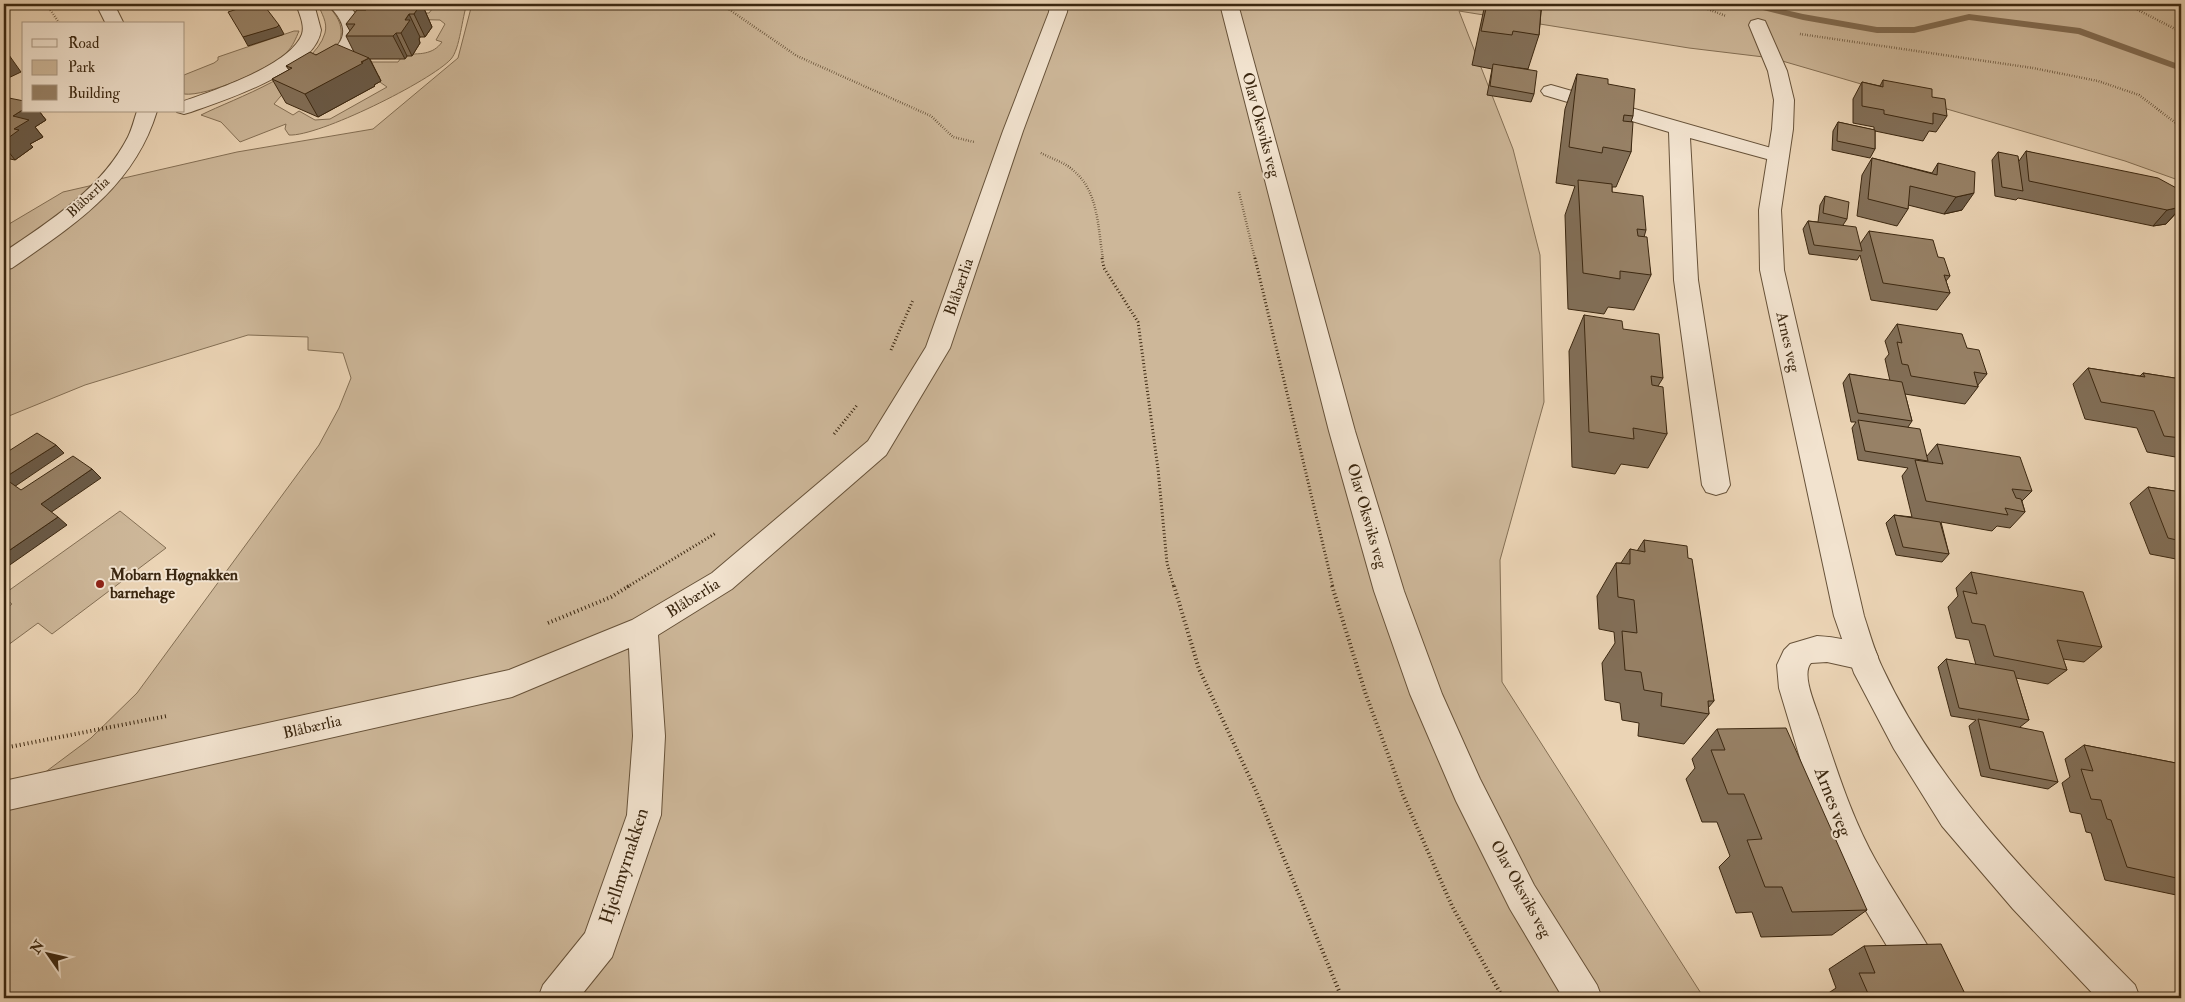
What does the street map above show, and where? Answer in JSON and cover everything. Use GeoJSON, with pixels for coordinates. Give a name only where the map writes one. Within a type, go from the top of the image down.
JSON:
{"type":"FeatureCollection","features":[{"type":"Feature","properties":{"kind":"street"},"geometry":{"type":"LineString","coordinates":[[105,4],[114,22]]}},
{"type":"Feature","properties":{"kind":"street"},"geometry":{"type":"LineString","coordinates":[[185,108],[252,82],[296,57],[311,34],[311,25],[305,4]]}},
{"type":"Feature","properties":{"kind":"street"},"geometry":{"type":"LineString","coordinates":[[300,86],[337,60],[349,41],[352,28],[347,15],[337,4]]}},
{"type":"Feature","properties":{"kind":"street","name":"Blåbærlia"},"geometry":{"type":"LineString","coordinates":[[4,796],[512,683],[643,629],[722,581],[877,448],[938,348],[1012,131],[1058,12],[1059,4]]}},
{"type":"Feature","properties":{"kind":"street","name":"Olav Oksviks veg"},"geometry":{"type":"LineString","coordinates":[[1228,4],[1342,431],[1389,591],[1426,694],[1468,790],[1522,897],[1584,998]]}},
{"type":"Feature","properties":{"kind":"street","name":"Arnes veg"},"geometry":{"type":"LineString","coordinates":[[1758,26],[1775,64],[1782,88],[1783,111],[1770,202],[1768,232],[1772,270],[1849,616],[1869,673],[1905,739],[1954,815],[2025,897],[2122,998]]}},
{"type":"Feature","properties":{"kind":"street"},"geometry":{"type":"LineString","coordinates":[[1550,91],[1778,156]]}},
{"type":"Feature","properties":{"kind":"street"},"geometry":{"type":"LineString","coordinates":[[146,117],[170,112]]}},
{"type":"Feature","properties":{"kind":"street","name":"Blåbærlia"},"geometry":{"type":"LineString","coordinates":[[4,263],[56,226],[101,188],[130,153],[146,117]]}},
{"type":"Feature","properties":{"kind":"street"},"geometry":{"type":"LineString","coordinates":[[1679,129],[1686,280],[1716,485]]}},
{"type":"Feature","properties":{"kind":"street","name":"Hjellmyrnakken"},"geometry":{"type":"LineString","coordinates":[[556,998],[598,944],[644,814],[649,736],[643,629]]}},
{"type":"Feature","properties":{"kind":"street","name":"Arnes veg"},"geometry":{"type":"LineString","coordinates":[[1864,657],[1836,650],[1818,649],[1804,652],[1796,658],[1792,668],[1794,688],[1823,781],[1842,830],[1863,871],[1938,998]]}},
{"type":"Feature","properties":{"kind":"path"},"geometry":{"type":"LineString","coordinates":[[46,4],[59,22]]}},
{"type":"Feature","properties":{"kind":"path"},"geometry":{"type":"LineString","coordinates":[[721,4],[797,56],[931,116],[953,137],[977,142],[973,150]]}},
{"type":"Feature","properties":{"kind":"path"},"geometry":{"type":"LineString","coordinates":[[2112,4],[2136,9],[2181,32]]}},
{"type":"Feature","properties":{"kind":"path"},"geometry":{"type":"LineString","coordinates":[[2136,9],[2161,4]]}},
{"type":"Feature","properties":{"kind":"path"},"geometry":{"type":"LineString","coordinates":[[1758,26],[1859,44],[2034,68],[2098,81],[2139,95],[2181,127]]}},
{"type":"Feature","properties":{"kind":"path"},"geometry":{"type":"LineString","coordinates":[[1012,131],[1018,143],[1074,170],[1084,181],[1092,195],[1104,268],[1138,322],[1158,469],[1167,562],[1199,670],[1256,791],[1342,998]]}},
{"type":"Feature","properties":{"kind":"path"},"geometry":{"type":"LineString","coordinates":[[887,357],[915,294]]}},
{"type":"Feature","properties":{"kind":"path"},"geometry":{"type":"LineString","coordinates":[[828,440],[862,399]]}},
{"type":"Feature","properties":{"kind":"path"},"geometry":{"type":"LineString","coordinates":[[543,626],[611,597],[720,530]]}},
{"type":"Feature","properties":{"kind":"path"},"geometry":{"type":"LineString","coordinates":[[4,748],[175,715]]}},
{"type":"Feature","properties":{"kind":"green space"},"geometry":{"type":"Polygon","coordinates":[[[318,4],[326,4],[337,17],[341,27],[339,44],[286,90],[274,104],[293,115],[299,111],[315,120],[330,119],[387,87],[377,80],[380,77],[354,66],[361,62],[398,62],[404,54],[430,52],[442,42],[436,40],[445,24],[440,20],[392,19],[357,15],[350,6],[366,4],[362,10],[369,13],[429,13],[436,4],[467,4],[457,48],[451,59],[439,69],[399,93],[348,118],[324,127],[289,135],[285,129],[286,124],[240,142],[221,122],[201,115],[272,82],[306,60],[318,47],[326,29],[318,4]]]}},
{"type":"Feature","properties":{"kind":"green space"},"geometry":{"type":"Polygon","coordinates":[[[472,4],[2181,4],[2181,181],[2125,161],[1772,58],[1689,48],[1459,11],[1513,149],[1540,255],[1544,402],[1500,560],[1502,682],[1704,998],[4,998],[4,803],[91,738],[137,693],[319,445],[339,408],[351,378],[343,353],[308,350],[308,337],[248,335],[85,385],[4,418],[4,227],[63,192],[237,152],[373,129],[458,58],[472,4]]]}},
{"type":"Feature","properties":{"kind":"green space"},"geometry":{"type":"Polygon","coordinates":[[[294,31],[299,31],[289,50],[279,59],[253,74],[222,87],[194,94],[185,94],[185,75],[214,63],[218,60],[218,57],[294,31]]]}},
{"type":"Feature","properties":{"kind":"green space"},"geometry":{"type":"Polygon","coordinates":[[[120,511],[166,548],[52,634],[38,623],[4,648],[4,610],[12,604],[4,598],[4,594],[120,511]]]}},
{"type":"Feature","properties":{"kind":"building"},"geometry":{"type":"Polygon","coordinates":[[[253,4],[263,4],[279,25],[243,37],[228,12],[253,4]]]}},
{"type":"Feature","properties":{"kind":"building"},"geometry":{"type":"Polygon","coordinates":[[[370,4],[421,4],[414,14],[409,14],[405,20],[410,20],[401,33],[396,33],[393,36],[346,36],[355,24],[346,24],[357,10],[366,10],[370,4]]]}},
{"type":"Feature","properties":{"kind":"building"},"geometry":{"type":"Polygon","coordinates":[[[1487,4],[1543,4],[1543,6],[1535,5],[1534,9],[1541,10],[1539,35],[1513,31],[1512,35],[1481,31],[1487,4]]]}},
{"type":"Feature","properties":{"kind":"building"},"geometry":{"type":"Polygon","coordinates":[[[336,44],[369,58],[305,94],[272,79],[292,68],[286,66],[310,52],[316,55],[336,44]]]}},
{"type":"Feature","properties":{"kind":"building"},"geometry":{"type":"Polygon","coordinates":[[[1493,64],[1537,71],[1534,94],[1490,86],[1493,64]]]}},
{"type":"Feature","properties":{"kind":"building"},"geometry":{"type":"Polygon","coordinates":[[[1577,74],[1608,79],[1608,84],[1635,89],[1633,116],[1624,115],[1623,121],[1633,122],[1631,152],[1603,147],[1602,153],[1569,147],[1577,74]]]}},
{"type":"Feature","properties":{"kind":"building"},"geometry":{"type":"Polygon","coordinates":[[[1883,80],[1932,89],[1932,97],[1945,99],[1947,116],[1933,113],[1933,124],[1884,114],[1884,110],[1862,106],[1862,82],[1883,87],[1883,80]]]}},
{"type":"Feature","properties":{"kind":"building"},"geometry":{"type":"Polygon","coordinates":[[[4,97],[22,101],[22,110],[13,116],[29,120],[14,129],[19,130],[4,141],[4,97]]]}},
{"type":"Feature","properties":{"kind":"building"},"geometry":{"type":"Polygon","coordinates":[[[1838,122],[1875,130],[1875,149],[1837,141],[1838,122]]]}},
{"type":"Feature","properties":{"kind":"building"},"geometry":{"type":"Polygon","coordinates":[[[2026,151],[2158,178],[2180,190],[2181,207],[2167,210],[2029,181],[2026,151]]]}},
{"type":"Feature","properties":{"kind":"building"},"geometry":{"type":"Polygon","coordinates":[[[1998,152],[2018,156],[2023,191],[2002,187],[1998,152]]]}},
{"type":"Feature","properties":{"kind":"building"},"geometry":{"type":"Polygon","coordinates":[[[1872,158],[1937,175],[1938,163],[1975,172],[1974,193],[1956,197],[1910,186],[1908,209],[1868,199],[1872,158]]]}},
{"type":"Feature","properties":{"kind":"building"},"geometry":{"type":"Polygon","coordinates":[[[1578,180],[1612,184],[1612,192],[1643,196],[1646,230],[1637,229],[1638,236],[1647,237],[1651,275],[1620,271],[1620,279],[1583,273],[1578,180]]]}},
{"type":"Feature","properties":{"kind":"building"},"geometry":{"type":"Polygon","coordinates":[[[1825,196],[1849,202],[1847,219],[1823,213],[1825,196]]]}},
{"type":"Feature","properties":{"kind":"building"},"geometry":{"type":"Polygon","coordinates":[[[1808,221],[1856,227],[1862,251],[1814,245],[1808,221]]]}},
{"type":"Feature","properties":{"kind":"building"},"geometry":{"type":"Polygon","coordinates":[[[1869,231],[1933,240],[1938,257],[1944,258],[1950,276],[1944,275],[1950,293],[1883,283],[1869,231]]]}},
{"type":"Feature","properties":{"kind":"building"},"geometry":{"type":"Polygon","coordinates":[[[1584,315],[1622,321],[1623,329],[1659,334],[1663,378],[1651,376],[1652,385],[1663,387],[1667,434],[1633,428],[1634,439],[1589,432],[1584,315]]]}},
{"type":"Feature","properties":{"kind":"building"},"geometry":{"type":"Polygon","coordinates":[[[1897,324],[1962,334],[1967,348],[1979,350],[1987,374],[1974,372],[1978,387],[1911,376],[1908,365],[1902,364],[1897,342],[1902,343],[1897,324]]]}},
{"type":"Feature","properties":{"kind":"building"},"geometry":{"type":"Polygon","coordinates":[[[2088,368],[2145,377],[2143,373],[2181,379],[2181,438],[2164,436],[2154,411],[2101,402],[2088,368]]]}},
{"type":"Feature","properties":{"kind":"building"},"geometry":{"type":"Polygon","coordinates":[[[1849,374],[1902,382],[1912,421],[1858,413],[1849,374]]]}},
{"type":"Feature","properties":{"kind":"building"},"geometry":{"type":"Polygon","coordinates":[[[1858,420],[1920,429],[1928,461],[1865,451],[1858,420]]]}},
{"type":"Feature","properties":{"kind":"building"},"geometry":{"type":"Polygon","coordinates":[[[37,433],[56,445],[4,478],[4,454],[37,433]]]}},
{"type":"Feature","properties":{"kind":"building"},"geometry":{"type":"Polygon","coordinates":[[[1937,444],[2020,457],[2032,491],[2012,489],[2016,498],[2021,499],[2025,512],[2005,508],[2008,515],[1926,501],[1915,460],[1943,464],[1937,444]]]}},
{"type":"Feature","properties":{"kind":"building"},"geometry":{"type":"Polygon","coordinates":[[[73,456],[92,469],[41,504],[58,517],[4,554],[4,478],[21,490],[73,456]]]}},
{"type":"Feature","properties":{"kind":"building"},"geometry":{"type":"Polygon","coordinates":[[[2148,487],[2181,492],[2181,541],[2168,538],[2148,487]]]}},
{"type":"Feature","properties":{"kind":"building"},"geometry":{"type":"Polygon","coordinates":[[[1894,515],[1940,522],[1949,554],[1903,547],[1894,515]]]}},
{"type":"Feature","properties":{"kind":"building"},"geometry":{"type":"Polygon","coordinates":[[[1644,540],[1687,546],[1688,558],[1692,559],[1714,701],[1708,701],[1709,714],[1661,706],[1662,693],[1644,690],[1641,672],[1625,670],[1622,631],[1637,633],[1634,600],[1618,597],[1616,563],[1630,564],[1630,549],[1645,552],[1644,540]]]}},
{"type":"Feature","properties":{"kind":"building"},"geometry":{"type":"Polygon","coordinates":[[[1971,572],[2083,592],[2102,647],[2057,640],[2067,670],[1994,656],[1985,625],[1972,623],[1963,591],[1977,594],[1971,572]]]}},
{"type":"Feature","properties":{"kind":"building"},"geometry":{"type":"Polygon","coordinates":[[[1946,659],[2014,671],[2029,720],[1959,708],[1946,659]]]}},
{"type":"Feature","properties":{"kind":"building"},"geometry":{"type":"Polygon","coordinates":[[[1978,719],[2043,732],[2058,782],[1990,769],[1978,719]]]}},
{"type":"Feature","properties":{"kind":"building"},"geometry":{"type":"Polygon","coordinates":[[[1786,728],[1867,910],[1792,912],[1782,887],[1765,887],[1747,840],[1762,839],[1744,794],[1728,794],[1711,750],[1725,750],[1717,729],[1786,728]]]}},
{"type":"Feature","properties":{"kind":"building"},"geometry":{"type":"Polygon","coordinates":[[[2084,745],[2181,764],[2181,879],[2127,867],[2111,820],[2107,819],[2101,800],[2091,799],[2081,769],[2093,771],[2084,745]]]}},
{"type":"Feature","properties":{"kind":"building"},"geometry":{"type":"Polygon","coordinates":[[[1941,944],[1967,998],[1870,998],[1859,973],[1875,973],[1864,946],[1941,944]]]}},
{"type":"Feature","properties":{"kind":"waterway"},"geometry":{"type":"LineString","coordinates":[[1750,4],[1803,17],[1877,30],[1914,30],[1969,17],[2080,31],[2181,68]]}},
{"type":"Feature","properties":{"kind":"place","name":"Mobarn Høgnakken barnehage"},"geometry":{"type":"Point","coordinates":[100,584]}}]}
